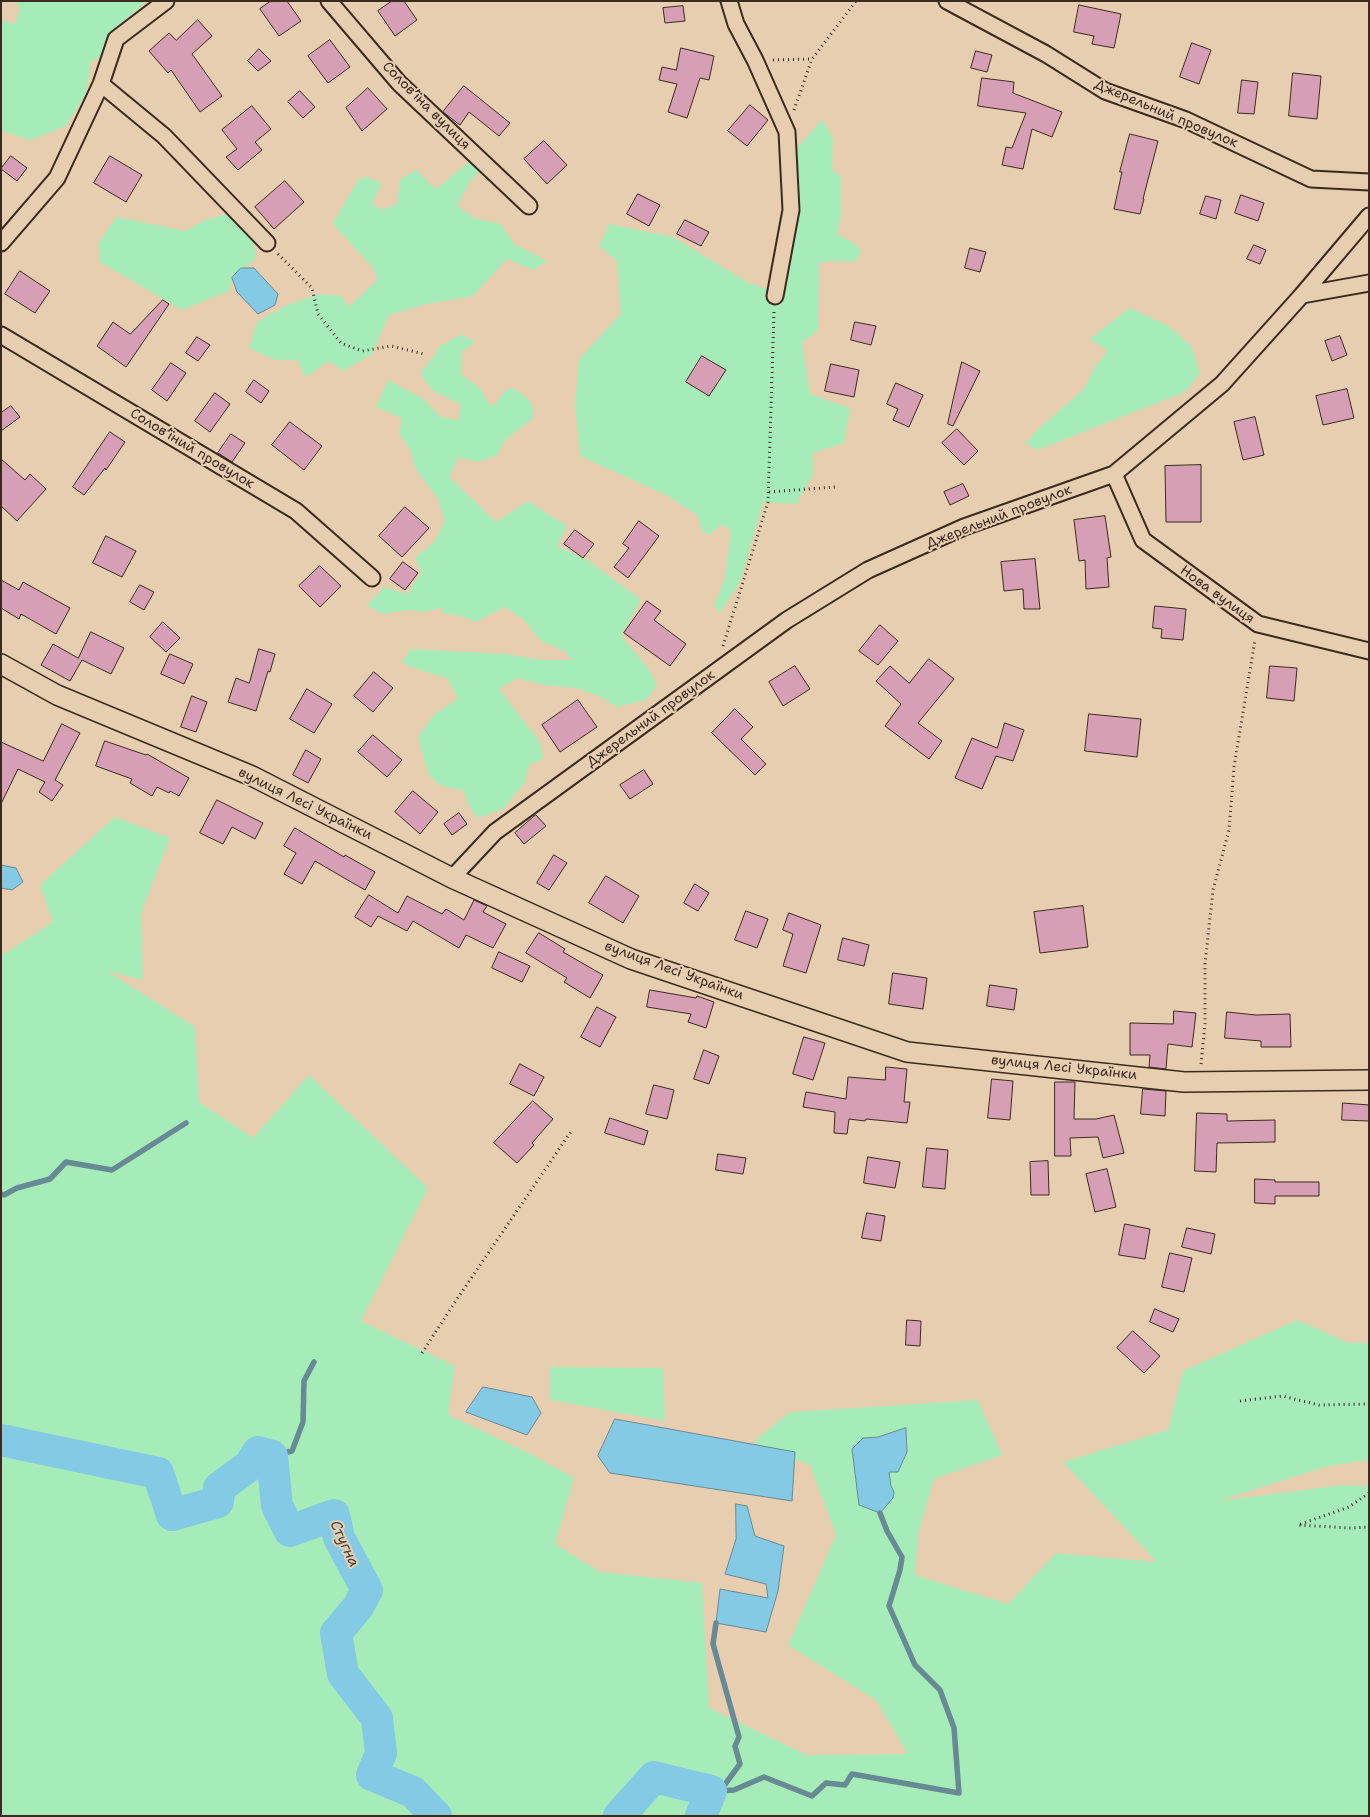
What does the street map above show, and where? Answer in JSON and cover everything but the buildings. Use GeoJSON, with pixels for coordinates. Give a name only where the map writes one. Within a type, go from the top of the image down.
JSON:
{"type":"FeatureCollection","features":[{"type":"Feature","properties":{"kind":"street"},"geometry":{"type":"LineString","coordinates":[[1,243],[57,178],[102,84],[116,39],[166,1]]}},
{"type":"Feature","properties":{"kind":"street","name":"Соловʼїна вулиця"},"geometry":{"type":"LineString","coordinates":[[329,1],[399,82],[529,206]]}},
{"type":"Feature","properties":{"kind":"street"},"geometry":{"type":"LineString","coordinates":[[729,1],[736,24],[755,60],[787,132],[792,210],[775,296]]}},
{"type":"Feature","properties":{"kind":"street","name":"Джерельний провулок"},"geometry":{"type":"LineString","coordinates":[[948,1],[1046,54],[1105,91],[1186,120],[1311,179],[1369,182]]}},
{"type":"Feature","properties":{"kind":"street"},"geometry":{"type":"LineString","coordinates":[[102,84],[164,136],[267,243]]}},
{"type":"Feature","properties":{"kind":"street","name":"Джерельний провулок"},"geometry":{"type":"LineString","coordinates":[[452,878],[495,832],[787,620],[868,570],[964,527],[1114,474],[1222,384],[1302,295],[1369,216]]}},
{"type":"Feature","properties":{"kind":"street"},"geometry":{"type":"LineString","coordinates":[[1302,295],[1369,283]]}},
{"type":"Feature","properties":{"kind":"street","name":"Соловʼїний провулок"},"geometry":{"type":"LineString","coordinates":[[1,336],[296,511],[372,578]]}},
{"type":"Feature","properties":{"kind":"street","name":"Нова вулиця"},"geometry":{"type":"LineString","coordinates":[[1114,474],[1143,540],[1258,624],[1369,651]]}},
{"type":"Feature","properties":{"kind":"street","name":"вулиця Лесі Українки"},"geometry":{"type":"LineString","coordinates":[[1,664],[57,695],[252,776],[452,878],[631,959],[907,1052],[1184,1082],[1369,1080]]}},
{"type":"Feature","properties":{"kind":"path"},"geometry":{"type":"LineString","coordinates":[[787,132],[812,59],[856,1]]}},
{"type":"Feature","properties":{"kind":"path"},"geometry":{"type":"LineString","coordinates":[[755,60],[812,59]]}},
{"type":"Feature","properties":{"kind":"path"},"geometry":{"type":"LineString","coordinates":[[267,243],[312,288],[318,314],[342,342],[362,351],[392,346],[424,354]]}},
{"type":"Feature","properties":{"kind":"path"},"geometry":{"type":"LineString","coordinates":[[715,672],[768,502],[775,296]]}},
{"type":"Feature","properties":{"kind":"path"},"geometry":{"type":"LineString","coordinates":[[769,492],[836,487]]}},
{"type":"Feature","properties":{"kind":"path"},"geometry":{"type":"LineString","coordinates":[[1198,1082],[1205,1024],[1205,964],[1213,890],[1229,830],[1234,767],[1258,624]]}},
{"type":"Feature","properties":{"kind":"path"},"geometry":{"type":"LineString","coordinates":[[422,1353],[572,1130]]}},
{"type":"Feature","properties":{"kind":"path"},"geometry":{"type":"LineString","coordinates":[[1240,1401],[1282,1396],[1320,1405],[1369,1404]]}},
{"type":"Feature","properties":{"kind":"path"},"geometry":{"type":"LineString","coordinates":[[1369,1494],[1349,1507],[1298,1525],[1369,1527]]}},
{"type":"Feature","properties":{"kind":"green space"},"geometry":{"type":"Polygon","coordinates":[[[17,1],[147,1],[108,35],[101,56],[91,62],[86,93],[66,126],[31,140],[1,131],[1,20],[14,24],[20,11],[17,1]]]}},
{"type":"Feature","properties":{"kind":"green space"},"geometry":{"type":"Polygon","coordinates":[[[822,120],[833,138],[832,170],[841,176],[841,216],[837,234],[861,250],[856,261],[828,261],[819,263],[818,330],[802,343],[810,394],[850,408],[844,443],[813,453],[813,475],[796,504],[763,502],[741,580],[720,613],[714,606],[725,578],[731,531],[721,524],[711,534],[703,533],[697,515],[668,496],[580,456],[575,404],[579,359],[621,314],[617,261],[599,246],[609,224],[673,237],[749,283],[773,291],[790,266],[796,149],[822,120]]]}},
{"type":"Feature","properties":{"kind":"green space"},"geometry":{"type":"Polygon","coordinates":[[[470,161],[479,171],[469,183],[457,206],[474,218],[501,224],[514,244],[547,261],[533,270],[507,259],[473,296],[427,304],[389,315],[372,354],[343,371],[329,361],[306,377],[297,360],[275,360],[249,348],[257,322],[287,305],[319,294],[341,296],[349,307],[378,279],[372,267],[333,224],[358,180],[366,177],[382,183],[372,203],[381,210],[397,204],[400,179],[416,170],[436,189],[470,161]]]}},
{"type":"Feature","properties":{"kind":"green space"},"geometry":{"type":"Polygon","coordinates":[[[235,212],[254,243],[256,258],[232,278],[229,291],[182,310],[100,262],[99,242],[117,217],[185,231],[205,220],[235,212]]]}},
{"type":"Feature","properties":{"kind":"green space"},"geometry":{"type":"Polygon","coordinates":[[[1129,308],[1167,325],[1191,346],[1200,373],[1185,392],[1037,450],[1026,443],[1036,431],[1084,389],[1096,365],[1108,351],[1090,339],[1129,308]]]}},
{"type":"Feature","properties":{"kind":"green space"},"geometry":{"type":"Polygon","coordinates":[[[462,334],[475,343],[462,351],[461,374],[480,389],[488,404],[495,405],[503,393],[511,387],[525,396],[531,403],[533,418],[504,441],[498,455],[478,462],[459,457],[449,477],[496,522],[528,501],[567,526],[557,546],[589,561],[641,600],[621,636],[648,668],[657,685],[646,700],[617,707],[601,697],[576,688],[544,685],[517,678],[499,689],[540,742],[543,759],[529,765],[525,782],[503,809],[477,818],[468,804],[464,791],[439,785],[428,773],[418,737],[433,716],[458,698],[447,678],[413,668],[402,662],[411,649],[506,654],[541,660],[572,660],[565,651],[541,641],[525,621],[505,607],[476,622],[462,616],[444,613],[441,608],[424,612],[409,610],[383,614],[367,606],[384,587],[407,594],[422,572],[415,558],[434,542],[445,521],[438,499],[415,468],[410,449],[399,433],[402,418],[376,407],[388,380],[422,398],[441,417],[459,420],[460,404],[432,390],[420,373],[439,347],[462,334]]]}},
{"type":"Feature","properties":{"kind":"green space"},"geometry":{"type":"Polygon","coordinates":[[[115,817],[170,838],[141,913],[143,980],[107,971],[195,1027],[199,1102],[253,1138],[309,1075],[428,1188],[361,1321],[455,1366],[448,1415],[529,1453],[574,1478],[555,1544],[600,1572],[702,1583],[709,1708],[807,1755],[908,1754],[876,1700],[788,1645],[836,1535],[810,1465],[753,1442],[790,1412],[978,1400],[1002,1455],[934,1479],[918,1534],[915,1575],[1008,1604],[1056,1553],[1157,1562],[1063,1462],[1168,1430],[1183,1371],[1297,1320],[1349,1343],[1369,1343],[1369,1460],[1328,1466],[1218,1501],[1343,1485],[1369,1486],[1369,1816],[1,1816],[1,956],[53,922],[40,885],[115,817]]]}},
{"type":"Feature","properties":{"kind":"green space"},"geometry":{"type":"Polygon","coordinates":[[[550,1367],[663,1368],[665,1421],[550,1400],[550,1367]]]}},
{"type":"Feature","properties":{"kind":"water"},"geometry":{"type":"Polygon","coordinates":[[[241,268],[254,268],[278,294],[275,305],[258,314],[237,292],[232,278],[241,268]]]}},
{"type":"Feature","properties":{"kind":"water"},"geometry":{"type":"Polygon","coordinates":[[[1,865],[16,868],[23,882],[12,890],[1,888],[1,865]]]}},
{"type":"Feature","properties":{"kind":"water"},"geometry":{"type":"Polygon","coordinates":[[[483,1387],[532,1397],[541,1413],[527,1435],[466,1412],[483,1387]]]}},
{"type":"Feature","properties":{"kind":"water"},"geometry":{"type":"Polygon","coordinates":[[[615,1419],[795,1452],[792,1501],[610,1473],[598,1456],[615,1419]]]}},
{"type":"Feature","properties":{"kind":"water"},"geometry":{"type":"Polygon","coordinates":[[[906,1428],[907,1452],[898,1472],[889,1472],[894,1492],[893,1498],[880,1513],[859,1505],[852,1449],[863,1438],[878,1437],[906,1428]]]}},
{"type":"Feature","properties":{"kind":"water"},"geometry":{"type":"Polygon","coordinates":[[[736,1504],[747,1506],[755,1536],[784,1546],[778,1591],[766,1632],[716,1623],[720,1589],[768,1598],[766,1584],[725,1574],[736,1539],[736,1504]]]}},
{"type":"Feature","properties":{"kind":"waterway"},"geometry":{"type":"LineString","coordinates":[[1,1194],[4,1195],[17,1188],[50,1179],[66,1162],[112,1170],[186,1123]]}},
{"type":"Feature","properties":{"kind":"waterway"},"geometry":{"type":"LineString","coordinates":[[272,1456],[292,1451],[303,1422],[304,1381],[314,1362]]}},
{"type":"Feature","properties":{"kind":"waterway","name":"Стугна"},"geometry":{"type":"LineString","coordinates":[[1,1440],[158,1473],[172,1515],[218,1502],[219,1488],[249,1466],[258,1452],[272,1456],[277,1506],[290,1531],[334,1515],[339,1538],[367,1590],[358,1607],[336,1633],[343,1674],[377,1718],[381,1753],[372,1775],[413,1792],[436,1816]]}},
{"type":"Feature","properties":{"kind":"waterway"},"geometry":{"type":"LineString","coordinates":[[720,1791],[734,1790],[764,1777],[812,1796],[826,1783],[845,1785],[852,1774],[959,1793],[954,1728],[940,1690],[915,1665],[889,1606],[902,1557],[887,1531],[880,1513]]}},
{"type":"Feature","properties":{"kind":"waterway"},"geometry":{"type":"LineString","coordinates":[[711,1791],[720,1791],[740,1764],[735,1746],[739,1737],[713,1644],[716,1623]]}},
{"type":"Feature","properties":{"kind":"waterway","name":"Стугна"},"geometry":{"type":"LineString","coordinates":[[619,1816],[654,1777],[711,1791],[701,1816]]}}]}
